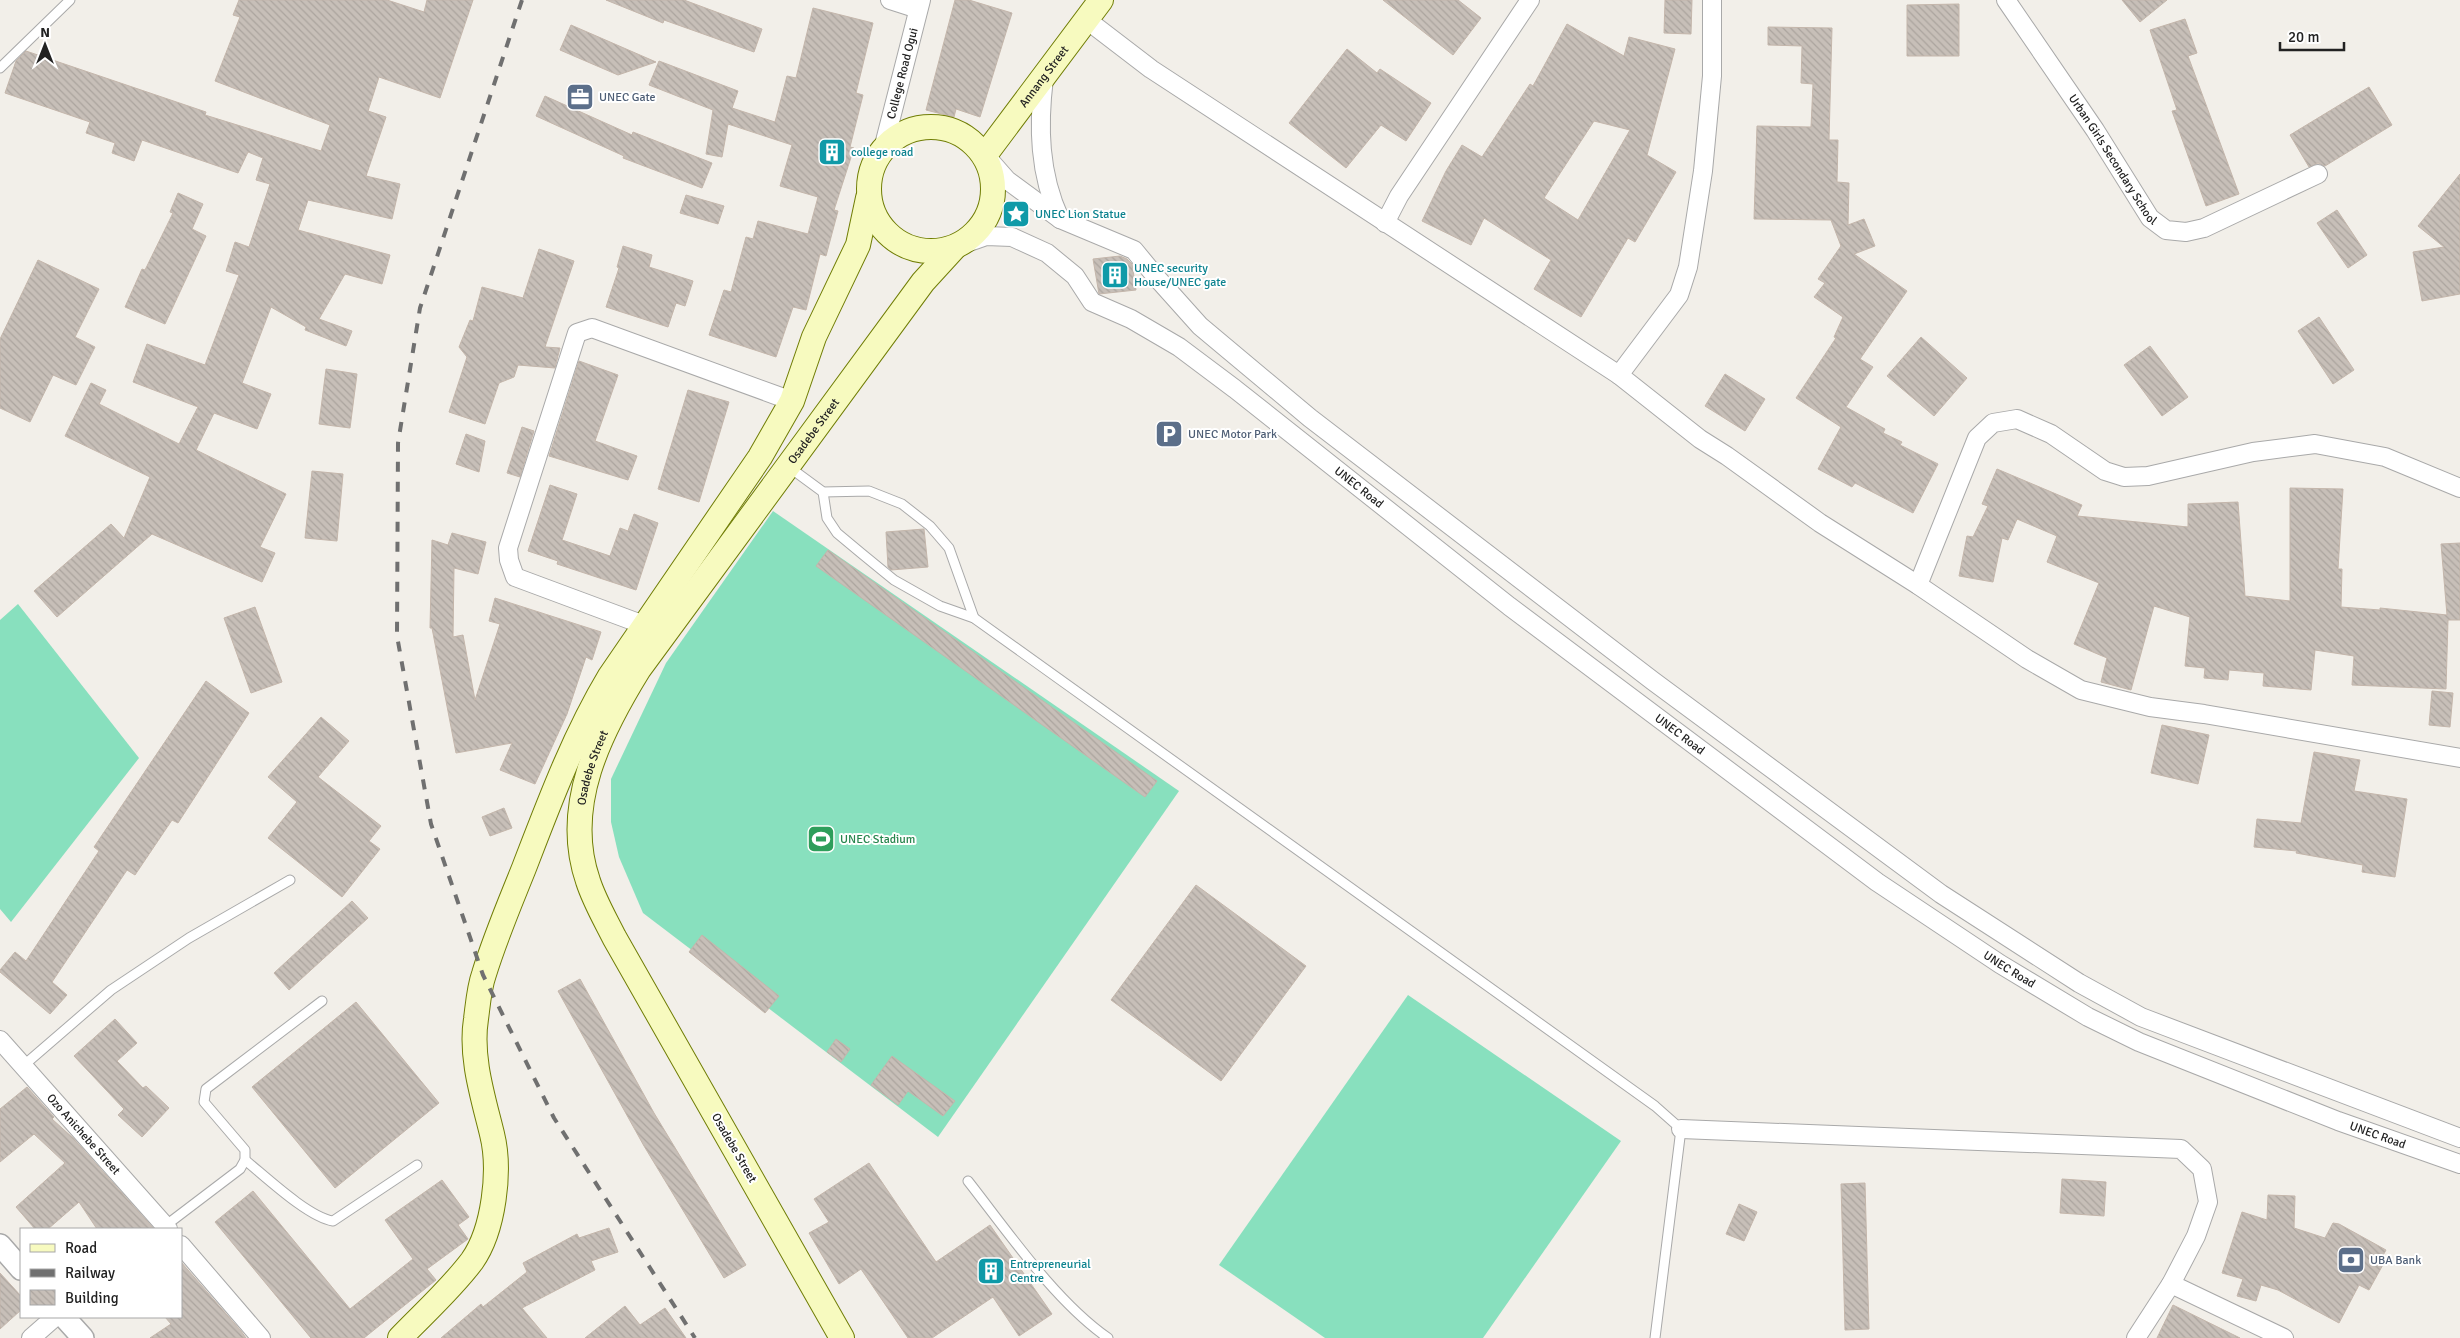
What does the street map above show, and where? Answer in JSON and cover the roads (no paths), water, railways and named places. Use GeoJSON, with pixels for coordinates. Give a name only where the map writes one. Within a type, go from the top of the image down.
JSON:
{"type":"FeatureCollection","features":[{"type":"Feature","properties":{"kind":"main road","name":"Annang Street"},"geometry":{"type":"LineString","coordinates":[[986,155],[1101,0]]}},
{"type":"Feature","properties":{"kind":"main road"},"geometry":{"type":"LineString","coordinates":[[931,127],[949,130],[966,138],[986,155],[994,185],[992,204],[984,222],[972,236],[955,247],[939,251],[919,251],[901,244],[885,233],[874,216],[868,198],[868,179],[874,162],[883,148],[895,137],[912,129],[931,127]]}},
{"type":"Feature","properties":{"kind":"main road","name":"Osadebe Street"},"geometry":{"type":"LineString","coordinates":[[400,1338],[473,1260],[483,1239],[494,1196],[496,1163],[476,1060],[476,1022],[483,975],[544,815],[594,703],[644,625],[760,457],[792,401],[814,337],[858,245],[868,198]]}},
{"type":"Feature","properties":{"kind":"main road","name":"Osadebe Street"},"geometry":{"type":"LineString","coordinates":[[842,1338],[614,937],[588,881],[579,830],[582,797],[595,752],[618,702],[644,662],[789,468],[923,282],[955,247]]}},
{"type":"Feature","properties":{"kind":"main road"},"geometry":{"type":"LineString","coordinates":[[544,815],[579,830]]}},
{"type":"Feature","properties":{"kind":"street"},"geometry":{"type":"LineString","coordinates":[[890,0],[920,4]]}},
{"type":"Feature","properties":{"kind":"street"},"geometry":{"type":"LineString","coordinates":[[1384,223],[1399,196],[1530,0]]}},
{"type":"Feature","properties":{"kind":"street"},"geometry":{"type":"LineString","coordinates":[[1619,375],[1679,295],[1688,267],[1703,171],[1712,76],[1712,0]]}},
{"type":"Feature","properties":{"kind":"street","name":"Urban Girls Secondary School"},"geometry":{"type":"LineString","coordinates":[[2006,0],[2095,130],[2150,218],[2166,230],[2186,232],[2204,228],[2318,174]]}},
{"type":"Feature","properties":{"kind":"street","name":"College Road Ogui"},"geometry":{"type":"LineString","coordinates":[[883,148],[920,4]]}},
{"type":"Feature","properties":{"kind":"street"},"geometry":{"type":"LineString","coordinates":[[1087,20],[1151,69],[1619,375],[1700,440],[1727,456],[1820,523],[1918,585],[2027,659],[2081,690],[2150,707],[2204,714],[2460,758]]}},
{"type":"Feature","properties":{"kind":"street"},"geometry":{"type":"LineString","coordinates":[[1044,78],[1040,126],[1042,151],[1050,196],[1060,219]]}},
{"type":"Feature","properties":{"kind":"street","name":"UNEC Road"},"geometry":{"type":"LineString","coordinates":[[986,155],[1006,180],[1060,219],[1134,250],[1200,326],[1310,418],[1654,681],[1941,894],[2079,984],[2143,1018],[2460,1138]]}},
{"type":"Feature","properties":{"kind":"street","name":"UNEC Road"},"geometry":{"type":"LineString","coordinates":[[955,247],[986,236],[1012,237],[1047,253],[1075,276],[1092,302],[1131,319],[1179,347],[1235,389],[1509,606],[1877,882],[1982,953],[2088,1017],[2139,1042],[2191,1064],[2460,1164]]}},
{"type":"Feature","properties":{"kind":"street"},"geometry":{"type":"LineString","coordinates":[[644,625],[515,577],[509,560],[508,548],[577,332],[592,328],[792,401]]}},
{"type":"Feature","properties":{"kind":"street"},"geometry":{"type":"LineString","coordinates":[[1918,585],[1977,438],[1993,423],[2017,420],[2051,434],[2105,471],[2124,477],[2148,476],[2253,452],[2315,444],[2385,457],[2460,488]]}},
{"type":"Feature","properties":{"kind":"street"},"geometry":{"type":"LineString","coordinates":[[1509,606],[1528,585]]}},
{"type":"Feature","properties":{"kind":"street","name":"Ozo Anichebe Street"},"geometry":{"type":"LineString","coordinates":[[0,1040],[166,1228]]}},
{"type":"Feature","properties":{"kind":"street"},"geometry":{"type":"LineString","coordinates":[[1681,1129],[2181,1149],[2202,1169],[2208,1202],[2196,1236],[2171,1284],[2136,1338]]}},
{"type":"Feature","properties":{"kind":"street"},"geometry":{"type":"LineString","coordinates":[[0,1245],[20,1268]]}},
{"type":"Feature","properties":{"kind":"street"},"geometry":{"type":"LineString","coordinates":[[182,1246],[262,1338]]}},
{"type":"Feature","properties":{"kind":"street"},"geometry":{"type":"LineString","coordinates":[[2171,1284],[2284,1338]]}},
{"type":"Feature","properties":{"kind":"street"},"geometry":{"type":"LineString","coordinates":[[31,1338],[54,1318]]}},
{"type":"Feature","properties":{"kind":"street"},"geometry":{"type":"LineString","coordinates":[[65,1318],[83,1338]]}},
{"type":"Feature","properties":{"kind":"lane"},"geometry":{"type":"LineString","coordinates":[[0,68],[70,0]]}},
{"type":"Feature","properties":{"kind":"lane"},"geometry":{"type":"LineString","coordinates":[[789,468],[823,492],[869,491],[902,504],[930,526],[949,548],[974,618]]}},
{"type":"Feature","properties":{"kind":"lane"},"geometry":{"type":"LineString","coordinates":[[823,492],[827,518],[837,533],[894,580],[940,606],[974,618],[1654,1106],[1681,1129],[1655,1338]]}},
{"type":"Feature","properties":{"kind":"lane"},"geometry":{"type":"LineString","coordinates":[[23,1066],[111,990],[189,938],[290,880]]}},
{"type":"Feature","properties":{"kind":"lane"},"geometry":{"type":"LineString","coordinates":[[166,1228],[240,1169],[245,1160],[245,1150],[204,1102],[206,1089],[322,1001]]}},
{"type":"Feature","properties":{"kind":"lane"},"geometry":{"type":"LineString","coordinates":[[245,1160],[291,1197],[324,1220],[333,1221],[417,1165]]}},
{"type":"Feature","properties":{"kind":"lane"},"geometry":{"type":"LineString","coordinates":[[968,1181],[1035,1268],[1094,1328],[1108,1338]]}},
{"type":"Feature","properties":{"kind":"railway"},"geometry":{"type":"LineString","coordinates":[[522,0],[420,308],[398,443],[397,636],[431,824],[483,975],[554,1118],[695,1338]]}},
{"type":"Feature","properties":{"kind":"place","name":"UNEC Gate"},"geometry":{"type":"Point","coordinates":[580,97]}},
{"type":"Feature","properties":{"kind":"place","name":"college road"},"geometry":{"type":"Point","coordinates":[832,152]}},
{"type":"Feature","properties":{"kind":"place","name":"UNEC Lion Statue"},"geometry":{"type":"Point","coordinates":[1016,214]}},
{"type":"Feature","properties":{"kind":"place","name":"UNEC security House/UNEC gate"},"geometry":{"type":"Point","coordinates":[1115,275]}},
{"type":"Feature","properties":{"kind":"place","name":"UNEC Motor Park"},"geometry":{"type":"Point","coordinates":[1169,434]}},
{"type":"Feature","properties":{"kind":"place","name":"UNEC Stadium"},"geometry":{"type":"Point","coordinates":[821,839]}},
{"type":"Feature","properties":{"kind":"place","name":"UBA Bank"},"geometry":{"type":"Point","coordinates":[2351,1260]}},
{"type":"Feature","properties":{"kind":"place","name":"Entrepreneurial Centre"},"geometry":{"type":"Point","coordinates":[991,1271]}}]}
